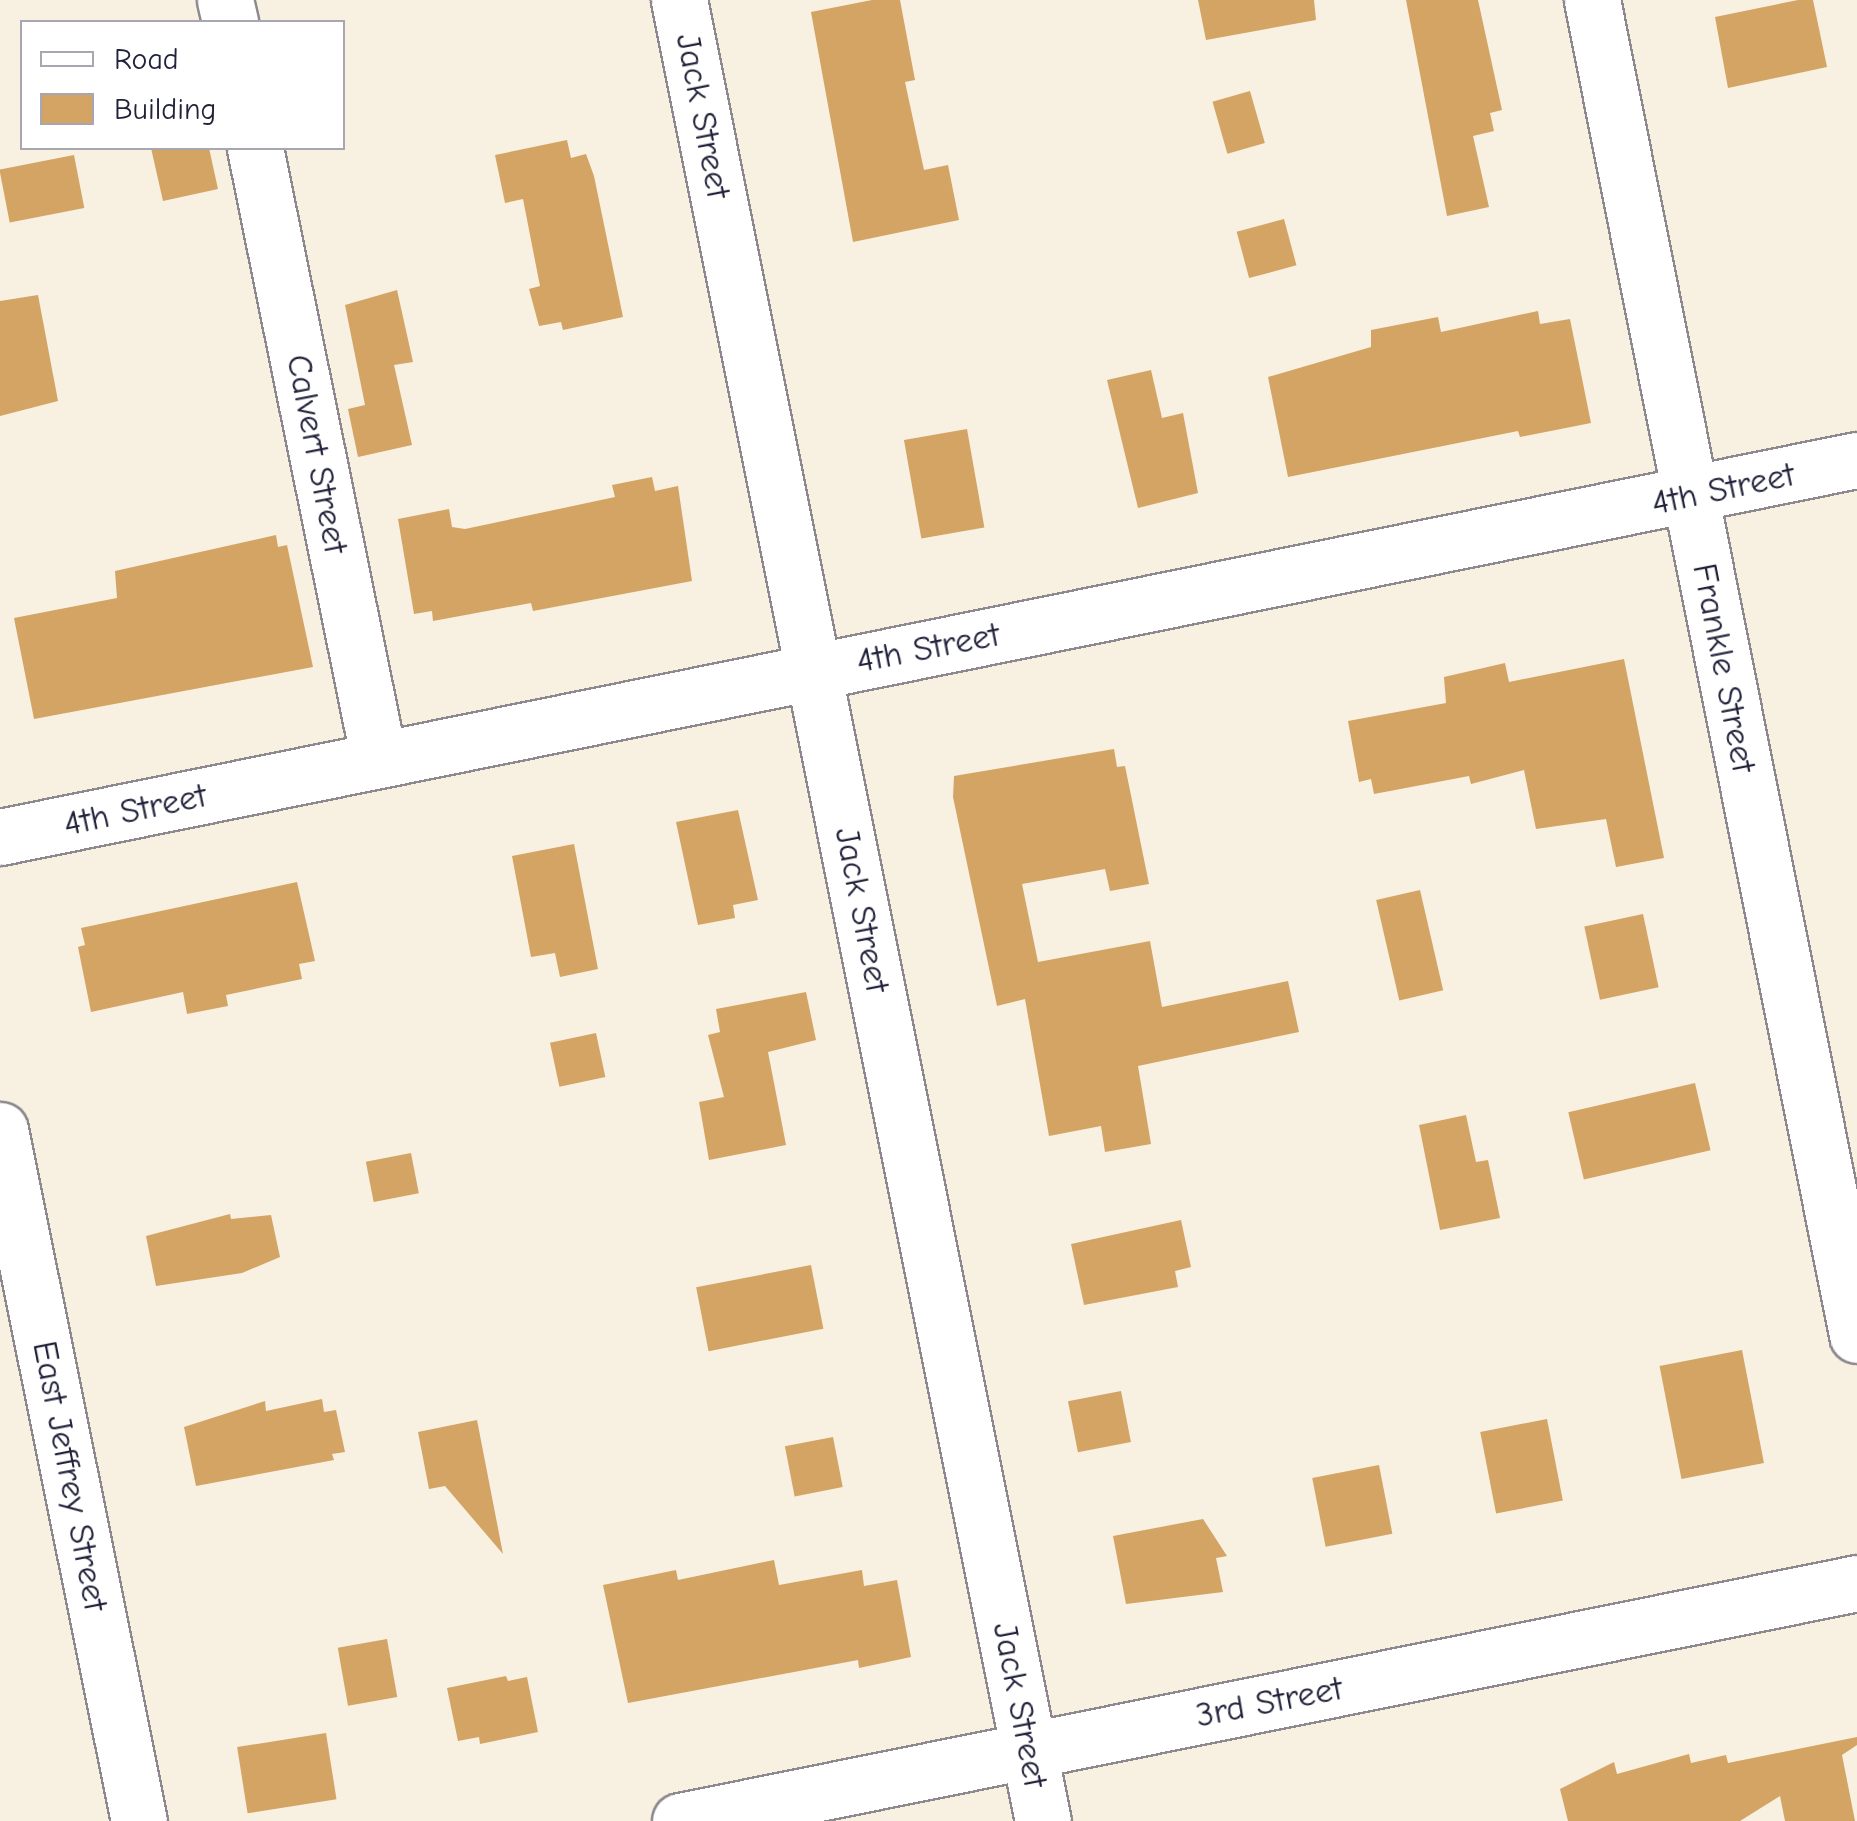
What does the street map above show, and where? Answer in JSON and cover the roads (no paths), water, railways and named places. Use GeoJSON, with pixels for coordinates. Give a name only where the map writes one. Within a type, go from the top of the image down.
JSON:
{"type":"FeatureCollection","features":[{"type":"Feature","properties":{"kind":"street","name":"Jack Street"},"geometry":{"type":"LineString","coordinates":[[679,0],[1044,1821]]}},
{"type":"Feature","properties":{"kind":"street","name":"Frankle Street"},"geometry":{"type":"LineString","coordinates":[[1592,0],[1857,1335]]}},
{"type":"Feature","properties":{"kind":"street","name":"Calvert Street"},"geometry":{"type":"LineString","coordinates":[[255,150],[379,760]]}},
{"type":"Feature","properties":{"kind":"street","name":"4th Street"},"geometry":{"type":"LineString","coordinates":[[0,837],[1857,460]]}},
{"type":"Feature","properties":{"kind":"street","name":"East Jeffrey Street"},"geometry":{"type":"LineString","coordinates":[[0,1130],[140,1821]]}},
{"type":"Feature","properties":{"kind":"street","name":"3rd Street"},"geometry":{"type":"LineString","coordinates":[[680,1821],[1857,1583]]}}]}
